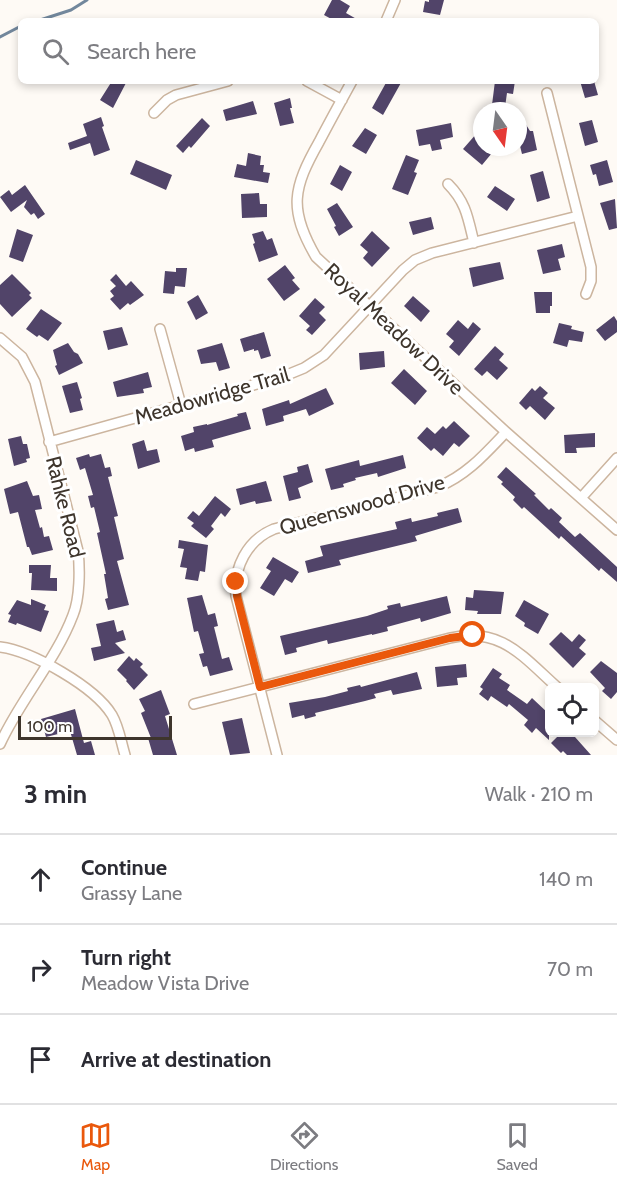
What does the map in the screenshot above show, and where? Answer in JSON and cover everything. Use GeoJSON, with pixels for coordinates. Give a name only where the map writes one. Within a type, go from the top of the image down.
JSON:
{"type":"FeatureCollection","features":[{"type":"Feature","properties":{"kind":"street"},"geometry":{"type":"LineString","coordinates":[[387,18],[394,0]]}},
{"type":"Feature","properties":{"kind":"street"},"geometry":{"type":"LineString","coordinates":[[154,113],[167,100],[176,95],[217,84]]}},
{"type":"Feature","properties":{"kind":"street"},"geometry":{"type":"LineString","coordinates":[[313,84],[342,100]]}},
{"type":"Feature","properties":{"kind":"street","name":"Royal Meadow Drive"},"geometry":{"type":"LineString","coordinates":[[350,84],[302,172],[298,190],[298,214],[304,236],[316,257],[506,432],[617,530]]}},
{"type":"Feature","properties":{"kind":"street"},"geometry":{"type":"LineString","coordinates":[[547,93],[591,267],[591,281],[586,294]]}},
{"type":"Feature","properties":{"kind":"street"},"geometry":{"type":"LineString","coordinates":[[448,184],[459,195],[466,209],[474,243]]}},
{"type":"Feature","properties":{"kind":"street","name":"Meadowridge Trail"},"geometry":{"type":"LineString","coordinates":[[49,442],[282,377],[304,368],[324,355],[415,260],[432,253],[578,216]]}},
{"type":"Feature","properties":{"kind":"street"},"geometry":{"type":"LineString","coordinates":[[160,328],[181,405]]}},
{"type":"Feature","properties":{"kind":"street","name":"Rahke Road"},"geometry":{"type":"LineString","coordinates":[[0,338],[22,357],[35,382],[78,551],[80,569],[74,614],[0,744]]}},
{"type":"Feature","properties":{"kind":"street","name":"Queenswood Drive"},"geometry":{"type":"LineString","coordinates":[[260,687],[236,591],[237,572],[245,555],[257,540],[273,529],[438,487],[452,481],[473,467],[506,432]]}},
{"type":"Feature","properties":{"kind":"street"},"geometry":{"type":"LineString","coordinates":[[581,498],[617,458]]}},
{"type":"Feature","properties":{"kind":"street"},"geometry":{"type":"LineString","coordinates":[[194,704],[459,636],[488,636],[513,647],[554,683]]}},
{"type":"Feature","properties":{"kind":"street"},"geometry":{"type":"LineString","coordinates":[[0,647],[19,650],[47,664],[100,700],[113,717],[125,755]]}},
{"type":"Feature","properties":{"kind":"street"},"geometry":{"type":"LineString","coordinates":[[260,687],[277,755]]}},
{"type":"Feature","properties":{"kind":"street"},"geometry":{"type":"LineString","coordinates":[[599,724],[617,740]]}},
{"type":"Feature","properties":{"kind":"building"},"geometry":{"type":"Polygon","coordinates":[[[332,0],[340,0],[350,6],[346,13],[355,18],[330,18],[324,15],[332,0]]]}},
{"type":"Feature","properties":{"kind":"building"},"geometry":{"type":"Polygon","coordinates":[[[429,0],[444,0],[440,15],[423,12],[425,1],[429,2],[429,0]]]}},
{"type":"Feature","properties":{"kind":"building"},"geometry":{"type":"Polygon","coordinates":[[[110,84],[125,84],[113,108],[100,100],[110,84]]]}},
{"type":"Feature","properties":{"kind":"building"},"geometry":{"type":"Polygon","coordinates":[[[385,84],[400,84],[383,115],[372,108],[385,84]]]}},
{"type":"Feature","properties":{"kind":"building"},"geometry":{"type":"Polygon","coordinates":[[[495,84],[515,84],[513,94],[507,93],[506,102],[492,102],[495,84]]]}},
{"type":"Feature","properties":{"kind":"building"},"geometry":{"type":"Polygon","coordinates":[[[581,84],[595,84],[598,95],[585,98],[581,84]]]}},
{"type":"Feature","properties":{"kind":"building"},"geometry":{"type":"Polygon","coordinates":[[[290,98],[294,123],[280,126],[274,103],[290,98]]]}},
{"type":"Feature","properties":{"kind":"building"},"geometry":{"type":"Polygon","coordinates":[[[253,101],[257,114],[226,121],[223,110],[253,101]]]}},
{"type":"Feature","properties":{"kind":"building"},"geometry":{"type":"Polygon","coordinates":[[[101,117],[110,150],[94,156],[90,143],[70,150],[68,143],[87,136],[83,124],[101,117]]]}},
{"type":"Feature","properties":{"kind":"building"},"geometry":{"type":"Polygon","coordinates":[[[202,118],[210,126],[191,148],[189,146],[183,153],[176,146],[202,118]]]}},
{"type":"Feature","properties":{"kind":"building"},"geometry":{"type":"Polygon","coordinates":[[[592,120],[598,142],[585,146],[579,123],[592,120]]]}},
{"type":"Feature","properties":{"kind":"building"},"geometry":{"type":"Polygon","coordinates":[[[451,123],[453,137],[440,140],[442,149],[432,151],[430,144],[419,146],[416,130],[451,123]]]}},
{"type":"Feature","properties":{"kind":"building"},"geometry":{"type":"Polygon","coordinates":[[[527,126],[530,131],[533,131],[537,150],[527,153],[527,126]]]}},
{"type":"Feature","properties":{"kind":"building"},"geometry":{"type":"Polygon","coordinates":[[[365,128],[377,135],[366,154],[352,146],[365,128]]]}},
{"type":"Feature","properties":{"kind":"building"},"geometry":{"type":"Polygon","coordinates":[[[473,138],[473,156],[490,156],[482,165],[463,149],[473,138]]]}},
{"type":"Feature","properties":{"kind":"building"},"geometry":{"type":"Polygon","coordinates":[[[248,153],[261,156],[260,165],[264,165],[263,172],[270,173],[268,183],[234,177],[237,164],[246,166],[248,153]]]}},
{"type":"Feature","properties":{"kind":"building"},"geometry":{"type":"Polygon","coordinates":[[[406,155],[419,160],[414,172],[417,173],[408,195],[392,189],[406,155]]]}},
{"type":"Feature","properties":{"kind":"building"},"geometry":{"type":"Polygon","coordinates":[[[136,160],[172,175],[166,190],[130,174],[136,160]]]}},
{"type":"Feature","properties":{"kind":"building"},"geometry":{"type":"Polygon","coordinates":[[[607,160],[613,182],[599,186],[596,174],[593,175],[590,165],[607,160]]]}},
{"type":"Feature","properties":{"kind":"building"},"geometry":{"type":"Polygon","coordinates":[[[340,165],[352,172],[342,191],[330,184],[340,165]]]}},
{"type":"Feature","properties":{"kind":"building"},"geometry":{"type":"Polygon","coordinates":[[[543,171],[550,198],[537,202],[530,175],[543,171]]]}},
{"type":"Feature","properties":{"kind":"building"},"geometry":{"type":"Polygon","coordinates":[[[25,185],[45,214],[38,219],[34,213],[31,215],[24,207],[27,200],[11,212],[0,197],[9,190],[12,195],[25,185]]]}},
{"type":"Feature","properties":{"kind":"building"},"geometry":{"type":"Polygon","coordinates":[[[495,186],[515,199],[507,211],[487,197],[495,186]]]}},
{"type":"Feature","properties":{"kind":"building"},"geometry":{"type":"Polygon","coordinates":[[[259,193],[260,204],[267,204],[267,217],[242,218],[241,194],[259,193]]]}},
{"type":"Feature","properties":{"kind":"building"},"geometry":{"type":"Polygon","coordinates":[[[615,199],[617,228],[609,230],[600,203],[615,199]]]}},
{"type":"Feature","properties":{"kind":"building"},"geometry":{"type":"Polygon","coordinates":[[[337,203],[353,227],[339,236],[327,209],[337,203]]]}},
{"type":"Feature","properties":{"kind":"building"},"geometry":{"type":"Polygon","coordinates":[[[431,217],[434,229],[413,235],[409,222],[431,217]]]}},
{"type":"Feature","properties":{"kind":"building"},"geometry":{"type":"Polygon","coordinates":[[[17,229],[33,235],[23,262],[9,257],[17,229]]]}},
{"type":"Feature","properties":{"kind":"building"},"geometry":{"type":"Polygon","coordinates":[[[263,231],[267,240],[272,238],[278,255],[259,262],[252,234],[263,231]]]}},
{"type":"Feature","properties":{"kind":"building"},"geometry":{"type":"Polygon","coordinates":[[[372,231],[390,248],[372,267],[363,258],[368,252],[360,245],[372,231]]]}},
{"type":"Feature","properties":{"kind":"building"},"geometry":{"type":"Polygon","coordinates":[[[562,244],[565,257],[558,259],[561,270],[543,274],[537,250],[562,244]]]}},
{"type":"Feature","properties":{"kind":"building"},"geometry":{"type":"Polygon","coordinates":[[[500,262],[504,279],[473,287],[469,268],[500,262]]]}},
{"type":"Feature","properties":{"kind":"building"},"geometry":{"type":"Polygon","coordinates":[[[285,265],[295,278],[292,280],[300,289],[284,301],[267,279],[285,265]]]}},
{"type":"Feature","properties":{"kind":"building"},"geometry":{"type":"Polygon","coordinates":[[[176,268],[187,268],[185,287],[175,286],[174,294],[163,293],[165,271],[176,272],[176,268]]]}},
{"type":"Feature","properties":{"kind":"building"},"geometry":{"type":"Polygon","coordinates":[[[12,274],[31,293],[29,295],[32,298],[12,317],[0,304],[0,285],[12,274]]]}},
{"type":"Feature","properties":{"kind":"building"},"geometry":{"type":"Polygon","coordinates":[[[116,274],[126,286],[131,281],[144,295],[120,310],[110,299],[114,296],[110,291],[116,286],[110,280],[116,274]]]}},
{"type":"Feature","properties":{"kind":"building"},"geometry":{"type":"Polygon","coordinates":[[[534,292],[552,292],[550,313],[536,313],[534,292]]]}},
{"type":"Feature","properties":{"kind":"building"},"geometry":{"type":"Polygon","coordinates":[[[198,295],[208,313],[196,320],[187,302],[198,295]]]}},
{"type":"Feature","properties":{"kind":"building"},"geometry":{"type":"Polygon","coordinates":[[[413,296],[430,311],[421,322],[404,306],[413,296]]]}},
{"type":"Feature","properties":{"kind":"building"},"geometry":{"type":"Polygon","coordinates":[[[315,298],[325,307],[319,313],[326,320],[312,335],[306,330],[310,326],[299,316],[315,298]]]}},
{"type":"Feature","properties":{"kind":"building"},"geometry":{"type":"Polygon","coordinates":[[[41,309],[62,323],[48,341],[26,329],[41,309]]]}},
{"type":"Feature","properties":{"kind":"building"},"geometry":{"type":"Polygon","coordinates":[[[614,316],[617,321],[617,332],[605,341],[596,330],[614,316]]]}},
{"type":"Feature","properties":{"kind":"building"},"geometry":{"type":"Polygon","coordinates":[[[458,320],[468,329],[473,322],[481,329],[459,356],[449,347],[454,341],[446,334],[458,320]]]}},
{"type":"Feature","properties":{"kind":"building"},"geometry":{"type":"Polygon","coordinates":[[[559,323],[584,332],[582,342],[569,340],[567,347],[553,343],[559,323]]]}},
{"type":"Feature","properties":{"kind":"building"},"geometry":{"type":"Polygon","coordinates":[[[122,327],[128,345],[108,350],[103,331],[122,327]]]}},
{"type":"Feature","properties":{"kind":"building"},"geometry":{"type":"Polygon","coordinates":[[[264,332],[271,356],[261,359],[258,350],[254,351],[254,349],[244,352],[240,339],[264,332]]]}},
{"type":"Feature","properties":{"kind":"building"},"geometry":{"type":"Polygon","coordinates":[[[68,343],[83,363],[59,375],[53,350],[68,343]]]}},
{"type":"Feature","properties":{"kind":"building"},"geometry":{"type":"Polygon","coordinates":[[[222,343],[230,368],[219,371],[216,362],[201,364],[197,350],[222,343]]]}},
{"type":"Feature","properties":{"kind":"building"},"geometry":{"type":"Polygon","coordinates":[[[495,346],[504,354],[499,360],[508,368],[497,380],[487,371],[482,376],[474,369],[495,346]]]}},
{"type":"Feature","properties":{"kind":"building"},"geometry":{"type":"Polygon","coordinates":[[[384,351],[385,367],[360,370],[359,353],[384,351]]]}},
{"type":"Feature","properties":{"kind":"building"},"geometry":{"type":"Polygon","coordinates":[[[404,369],[427,391],[415,405],[391,383],[404,369]]]}},
{"type":"Feature","properties":{"kind":"building"},"geometry":{"type":"Polygon","coordinates":[[[148,372],[152,387],[143,389],[144,393],[117,397],[113,382],[148,372]]]}},
{"type":"Feature","properties":{"kind":"building"},"geometry":{"type":"Polygon","coordinates":[[[77,382],[83,410],[70,413],[62,386],[77,382]]]}},
{"type":"Feature","properties":{"kind":"building"},"geometry":{"type":"Polygon","coordinates":[[[540,386],[548,393],[543,398],[555,408],[545,420],[530,406],[526,410],[519,403],[532,388],[535,391],[540,386]]]}},
{"type":"Feature","properties":{"kind":"building"},"geometry":{"type":"Polygon","coordinates":[[[326,388],[334,404],[309,416],[306,409],[283,416],[284,421],[266,426],[262,409],[289,400],[290,404],[326,388]]]}},
{"type":"Feature","properties":{"kind":"building"},"geometry":{"type":"Polygon","coordinates":[[[246,412],[251,429],[212,440],[214,447],[195,452],[194,448],[185,451],[181,436],[194,432],[193,427],[207,425],[246,412]]]}},
{"type":"Feature","properties":{"kind":"building"},"geometry":{"type":"Polygon","coordinates":[[[454,421],[470,436],[459,447],[454,443],[443,456],[434,448],[431,451],[417,438],[427,427],[435,434],[443,426],[446,429],[454,421]]]}},
{"type":"Feature","properties":{"kind":"building"},"geometry":{"type":"Polygon","coordinates":[[[595,433],[595,447],[576,448],[577,453],[565,453],[564,435],[595,433]]]}},
{"type":"Feature","properties":{"kind":"building"},"geometry":{"type":"Polygon","coordinates":[[[21,436],[23,444],[27,444],[30,458],[26,459],[27,462],[14,466],[8,439],[21,436]]]}},
{"type":"Feature","properties":{"kind":"building"},"geometry":{"type":"Polygon","coordinates":[[[144,440],[147,451],[157,449],[160,462],[138,469],[132,444],[144,440]]]}},
{"type":"Feature","properties":{"kind":"building"},"geometry":{"type":"Polygon","coordinates":[[[89,454],[90,457],[101,454],[105,468],[110,467],[112,476],[108,477],[118,516],[114,517],[124,559],[117,561],[129,605],[108,610],[105,599],[108,598],[104,574],[106,574],[97,533],[100,532],[94,507],[91,508],[88,496],[93,495],[85,468],[80,470],[76,458],[89,454]]]}},
{"type":"Feature","properties":{"kind":"building"},"geometry":{"type":"Polygon","coordinates":[[[403,455],[406,468],[378,477],[377,473],[355,478],[356,480],[343,484],[344,487],[331,490],[325,469],[359,460],[360,466],[403,455]]]}},
{"type":"Feature","properties":{"kind":"building"},"geometry":{"type":"Polygon","coordinates":[[[308,464],[313,482],[298,488],[301,498],[289,501],[283,476],[298,472],[297,467],[308,464]]]}},
{"type":"Feature","properties":{"kind":"building"},"geometry":{"type":"Polygon","coordinates":[[[506,467],[536,494],[534,495],[549,510],[551,508],[562,518],[559,522],[575,537],[580,533],[617,567],[617,582],[601,568],[599,571],[561,536],[559,539],[513,500],[515,497],[497,477],[506,467]]]}},
{"type":"Feature","properties":{"kind":"building"},"geometry":{"type":"Polygon","coordinates":[[[27,481],[33,496],[39,495],[42,509],[35,510],[44,537],[49,536],[53,550],[32,555],[27,547],[18,512],[10,514],[4,489],[27,481]]]}},
{"type":"Feature","properties":{"kind":"building"},"geometry":{"type":"Polygon","coordinates":[[[266,481],[272,501],[256,504],[255,501],[240,505],[236,489],[266,481]]]}},
{"type":"Feature","properties":{"kind":"building"},"geometry":{"type":"Polygon","coordinates":[[[215,496],[231,509],[225,517],[221,513],[211,526],[214,529],[206,538],[191,526],[194,523],[187,518],[193,511],[199,516],[215,496]]]}},
{"type":"Feature","properties":{"kind":"building"},"geometry":{"type":"Polygon","coordinates":[[[458,508],[462,522],[415,536],[417,541],[339,560],[341,565],[308,573],[305,561],[323,556],[320,546],[397,529],[395,522],[411,518],[412,522],[438,516],[437,513],[458,508]]]}},
{"type":"Feature","properties":{"kind":"building"},"geometry":{"type":"Polygon","coordinates":[[[179,540],[208,545],[205,572],[200,571],[198,581],[185,579],[187,568],[180,567],[184,549],[178,548],[179,540]]]}},
{"type":"Feature","properties":{"kind":"building"},"geometry":{"type":"Polygon","coordinates":[[[273,557],[299,572],[292,583],[285,579],[274,596],[260,588],[271,571],[266,568],[273,557]]]}},
{"type":"Feature","properties":{"kind":"building"},"geometry":{"type":"Polygon","coordinates":[[[29,565],[51,565],[50,578],[57,578],[57,591],[31,590],[32,573],[29,573],[29,565]]]}},
{"type":"Feature","properties":{"kind":"building"},"geometry":{"type":"Polygon","coordinates":[[[474,590],[504,592],[501,614],[477,614],[478,611],[465,610],[466,597],[473,598],[474,590]]]}},
{"type":"Feature","properties":{"kind":"building"},"geometry":{"type":"Polygon","coordinates":[[[202,595],[208,615],[215,613],[218,626],[214,627],[222,659],[229,657],[233,670],[210,676],[207,666],[203,667],[199,654],[204,653],[198,631],[194,632],[187,598],[202,595]]]}},
{"type":"Feature","properties":{"kind":"building"},"geometry":{"type":"Polygon","coordinates":[[[447,596],[451,613],[421,622],[420,618],[387,627],[388,631],[372,635],[328,644],[327,640],[296,648],[297,652],[285,655],[280,636],[367,616],[388,609],[387,606],[400,603],[401,607],[447,596]]]}},
{"type":"Feature","properties":{"kind":"building"},"geometry":{"type":"Polygon","coordinates":[[[31,599],[46,605],[44,610],[49,611],[41,632],[8,622],[11,615],[8,614],[17,600],[31,605],[31,599]]]}},
{"type":"Feature","properties":{"kind":"building"},"geometry":{"type":"Polygon","coordinates":[[[524,600],[549,614],[538,634],[524,626],[525,623],[515,616],[524,600]]]}},
{"type":"Feature","properties":{"kind":"building"},"geometry":{"type":"Polygon","coordinates":[[[114,620],[117,632],[123,630],[126,640],[115,643],[125,653],[94,661],[91,648],[101,646],[96,624],[114,620]]]}},
{"type":"Feature","properties":{"kind":"building"},"geometry":{"type":"Polygon","coordinates":[[[561,632],[572,642],[579,634],[586,640],[579,648],[586,654],[573,668],[549,644],[561,632]]]}},
{"type":"Feature","properties":{"kind":"building"},"geometry":{"type":"Polygon","coordinates":[[[129,656],[134,661],[136,658],[143,664],[140,667],[148,675],[134,690],[117,670],[129,656]]]}},
{"type":"Feature","properties":{"kind":"building"},"geometry":{"type":"Polygon","coordinates":[[[601,661],[617,673],[617,692],[611,699],[602,691],[605,688],[590,672],[601,661]]]}},
{"type":"Feature","properties":{"kind":"building"},"geometry":{"type":"Polygon","coordinates":[[[466,664],[467,677],[457,678],[458,685],[437,687],[435,667],[466,664]]]}},
{"type":"Feature","properties":{"kind":"building"},"geometry":{"type":"Polygon","coordinates":[[[493,668],[502,674],[499,678],[510,685],[507,690],[527,704],[532,698],[545,710],[545,736],[536,728],[532,733],[524,725],[528,720],[509,704],[507,707],[491,696],[488,701],[479,694],[483,689],[480,687],[493,668]]]}},
{"type":"Feature","properties":{"kind":"building"},"geometry":{"type":"Polygon","coordinates":[[[417,672],[422,689],[393,695],[391,690],[374,694],[376,698],[315,713],[316,716],[305,719],[304,715],[292,718],[289,703],[325,697],[348,691],[347,688],[360,685],[361,687],[417,672]]]}},
{"type":"Feature","properties":{"kind":"building"},"geometry":{"type":"Polygon","coordinates":[[[161,690],[170,714],[165,716],[177,755],[153,755],[148,738],[151,738],[141,713],[145,711],[139,699],[161,690]]]}},
{"type":"Feature","properties":{"kind":"building"},"geometry":{"type":"Polygon","coordinates":[[[75,709],[84,743],[91,741],[95,755],[77,755],[70,731],[46,737],[41,719],[75,709]]]}},
{"type":"Feature","properties":{"kind":"building"},"geometry":{"type":"Polygon","coordinates":[[[242,718],[250,753],[230,755],[222,722],[242,718]]]}},
{"type":"Feature","properties":{"kind":"building"},"geometry":{"type":"Polygon","coordinates":[[[557,737],[575,737],[591,755],[567,755],[563,751],[561,753],[551,743],[557,737]]]}},
{"type":"Feature","properties":{"kind":"waterway"},"geometry":{"type":"LineString","coordinates":[[46,18],[71,10],[87,0]]}},
{"type":"Feature","properties":{"kind":"waterway"},"geometry":{"type":"LineString","coordinates":[[0,37],[18,28]]}},
{"type":"Feature","properties":{"kind":"route"},"geometry":{"type":"LineString","coordinates":[[236,582],[237,596],[260,687],[450,638],[473,635]]}}]}
